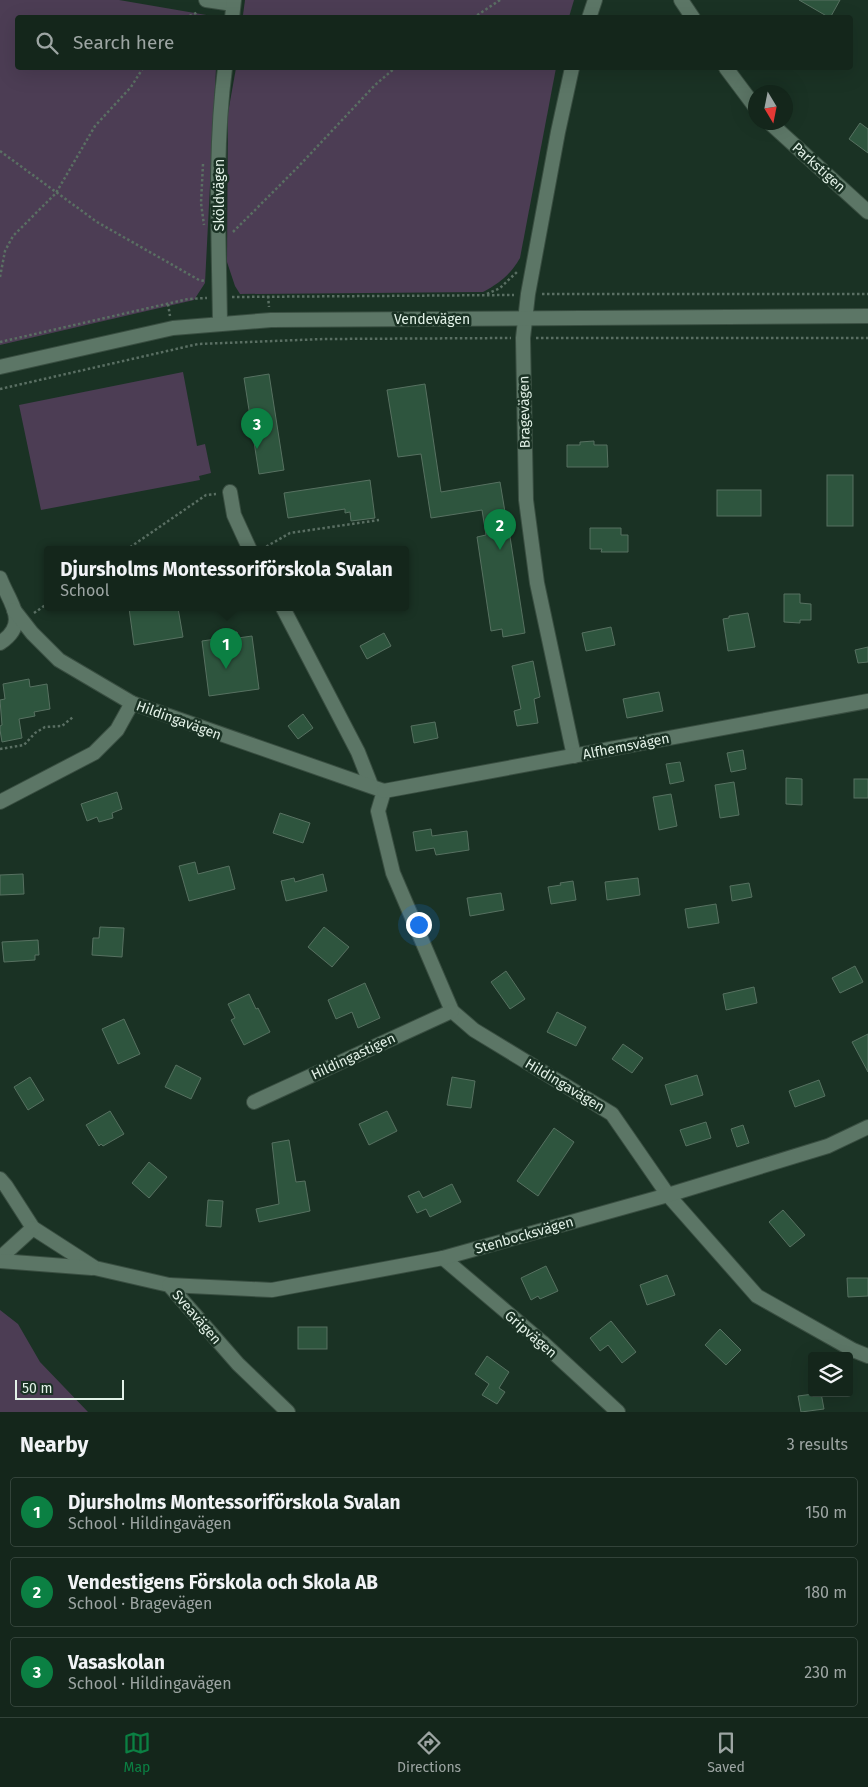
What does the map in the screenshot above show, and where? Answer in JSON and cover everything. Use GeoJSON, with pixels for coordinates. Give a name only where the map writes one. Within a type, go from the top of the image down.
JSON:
{"type":"FeatureCollection","features":[{"type":"Feature","properties":{"kind":"street"},"geometry":{"type":"LineString","coordinates":[[206,0],[233,7]]}},
{"type":"Feature","properties":{"kind":"street"},"geometry":{"type":"LineString","coordinates":[[590,15],[595,0]]}},
{"type":"Feature","properties":{"kind":"street"},"geometry":{"type":"LineString","coordinates":[[681,0],[691,15]]}},
{"type":"Feature","properties":{"kind":"street","name":"Sköldvägen"},"geometry":{"type":"LineString","coordinates":[[220,324],[219,167],[221,98],[225,70]]}},
{"type":"Feature","properties":{"kind":"street","name":"Bragevägen"},"geometry":{"type":"LineString","coordinates":[[572,70],[528,294],[523,338],[526,500],[537,583],[574,756]]}},
{"type":"Feature","properties":{"kind":"street"},"geometry":{"type":"LineString","coordinates":[[727,70],[748,99]]}},
{"type":"Feature","properties":{"kind":"street","name":"Parkstigen"},"geometry":{"type":"LineString","coordinates":[[778,130],[868,212]]}},
{"type":"Feature","properties":{"kind":"street","name":"Vendevägen"},"geometry":{"type":"LineString","coordinates":[[0,367],[173,328],[271,320],[868,316]]}},
{"type":"Feature","properties":{"kind":"street"},"geometry":{"type":"LineString","coordinates":[[230,492],[234,515],[248,546]]}},
{"type":"Feature","properties":{"kind":"street"},"geometry":{"type":"LineString","coordinates":[[0,578],[17,621],[12,634],[0,643]]}},
{"type":"Feature","properties":{"kind":"street","name":"Hildingavägen"},"geometry":{"type":"LineString","coordinates":[[14,610],[32,633],[60,660],[83,676],[132,703],[384,791],[378,811],[393,873],[452,1011],[474,1030],[612,1114],[668,1195],[758,1296],[838,1342],[868,1356]]}},
{"type":"Feature","properties":{"kind":"street"},"geometry":{"type":"LineString","coordinates":[[285,611],[358,752],[371,785]]}},
{"type":"Feature","properties":{"kind":"street","name":"Alfhemsvägen"},"geometry":{"type":"LineString","coordinates":[[384,791],[868,701]]}},
{"type":"Feature","properties":{"kind":"street"},"geometry":{"type":"LineString","coordinates":[[0,802],[94,753],[117,730],[132,703]]}},
{"type":"Feature","properties":{"kind":"street","name":"Hildingastigen"},"geometry":{"type":"LineString","coordinates":[[254,1102],[452,1011]]}},
{"type":"Feature","properties":{"kind":"street","name":"Stenbocksvägen"},"geometry":{"type":"LineString","coordinates":[[169,1285],[272,1290],[443,1258],[668,1195],[828,1146],[868,1127]]}},
{"type":"Feature","properties":{"kind":"street","name":"Sveavägen"},"geometry":{"type":"LineString","coordinates":[[0,1179],[33,1228],[95,1268],[169,1285],[238,1364],[288,1412]]}},
{"type":"Feature","properties":{"kind":"street"},"geometry":{"type":"LineString","coordinates":[[0,1259],[33,1228]]}},
{"type":"Feature","properties":{"kind":"street","name":"Gripvägen"},"geometry":{"type":"LineString","coordinates":[[443,1258],[542,1342],[618,1412]]}},
{"type":"Feature","properties":{"kind":"street"},"geometry":{"type":"LineString","coordinates":[[0,1259],[95,1268]]}},
{"type":"Feature","properties":{"kind":"path"},"geometry":{"type":"LineString","coordinates":[[478,15],[500,0]]}},
{"type":"Feature","properties":{"kind":"path"},"geometry":{"type":"LineString","coordinates":[[0,277],[5,250],[12,236],[56,193],[95,126],[131,88],[142,70]]}},
{"type":"Feature","properties":{"kind":"path"},"geometry":{"type":"LineString","coordinates":[[220,245],[375,85],[393,70]]}},
{"type":"Feature","properties":{"kind":"path"},"geometry":{"type":"LineString","coordinates":[[0,151],[97,222],[199,280],[206,281]]}},
{"type":"Feature","properties":{"kind":"path"},"geometry":{"type":"LineString","coordinates":[[0,342],[188,299],[268,296],[528,294],[868,294]]}},
{"type":"Feature","properties":{"kind":"path"},"geometry":{"type":"LineString","coordinates":[[0,389],[198,344],[307,339],[868,338]]}},
{"type":"Feature","properties":{"kind":"path"},"geometry":{"type":"LineString","coordinates":[[132,546],[206,495],[230,492]]}},
{"type":"Feature","properties":{"kind":"path"},"geometry":{"type":"LineString","coordinates":[[268,546],[290,533],[379,520]]}},
{"type":"Feature","properties":{"kind":"path"},"geometry":{"type":"LineString","coordinates":[[0,749],[24,745],[35,733],[45,728],[62,726],[73,717]]}},
{"type":"Feature","properties":{"kind":"shaded area"},"geometry":{"type":"Polygon","coordinates":[[[0,0],[119,0],[206,15],[15,15],[15,70],[216,70],[205,283],[194,300],[0,345],[0,0]]]}},
{"type":"Feature","properties":{"kind":"shaded area"},"geometry":{"type":"Polygon","coordinates":[[[245,0],[574,0],[570,15],[243,15],[245,0]]]}},
{"type":"Feature","properties":{"kind":"shaded area"},"geometry":{"type":"Polygon","coordinates":[[[236,70],[556,70],[520,258],[504,278],[483,292],[240,294],[235,286],[227,262],[228,113],[236,70]]]}},
{"type":"Feature","properties":{"kind":"shaded area"},"geometry":{"type":"Polygon","coordinates":[[[183,372],[197,446],[205,444],[211,473],[199,476],[200,480],[41,510],[19,405],[183,372]]]}},
{"type":"Feature","properties":{"kind":"shaded area"},"geometry":{"type":"Polygon","coordinates":[[[0,1310],[18,1324],[40,1362],[88,1412],[0,1412],[0,1310]]]}},
{"type":"Feature","properties":{"kind":"building"},"geometry":{"type":"Polygon","coordinates":[[[799,0],[840,0],[832,15],[825,15],[799,0]]]}},
{"type":"Feature","properties":{"kind":"building"},"geometry":{"type":"Polygon","coordinates":[[[860,123],[868,129],[868,153],[849,139],[860,123]]]}},
{"type":"Feature","properties":{"kind":"building"},"geometry":{"type":"Polygon","coordinates":[[[269,374],[284,470],[259,474],[244,378],[269,374]]]}},
{"type":"Feature","properties":{"kind":"building"},"geometry":{"type":"Polygon","coordinates":[[[425,384],[441,492],[500,482],[525,633],[503,637],[502,629],[491,631],[477,537],[486,535],[482,510],[431,518],[421,454],[398,457],[387,390],[425,384]]]}},
{"type":"Feature","properties":{"kind":"building"},"geometry":{"type":"Polygon","coordinates":[[[594,441],[594,445],[607,445],[608,467],[567,467],[567,445],[580,445],[580,442],[594,441]]]}},
{"type":"Feature","properties":{"kind":"building"},"geometry":{"type":"Polygon","coordinates":[[[827,475],[853,475],[853,526],[827,526],[827,475]]]}},
{"type":"Feature","properties":{"kind":"building"},"geometry":{"type":"Polygon","coordinates":[[[370,480],[375,518],[351,521],[350,512],[345,513],[345,509],[288,518],[284,493],[370,480]]]}},
{"type":"Feature","properties":{"kind":"building"},"geometry":{"type":"Polygon","coordinates":[[[717,490],[761,490],[761,516],[717,516],[717,490]]]}},
{"type":"Feature","properties":{"kind":"building"},"geometry":{"type":"Polygon","coordinates":[[[590,528],[621,528],[621,535],[628,535],[628,552],[601,552],[602,549],[590,549],[590,528]]]}},
{"type":"Feature","properties":{"kind":"building"},"geometry":{"type":"Polygon","coordinates":[[[784,594],[800,594],[800,603],[811,604],[811,620],[800,620],[800,623],[784,622],[784,594]]]}},
{"type":"Feature","properties":{"kind":"building"},"geometry":{"type":"Polygon","coordinates":[[[129,611],[179,611],[183,637],[134,645],[129,611]]]}},
{"type":"Feature","properties":{"kind":"building"},"geometry":{"type":"Polygon","coordinates":[[[748,613],[755,647],[728,651],[723,619],[729,618],[729,616],[748,613]]]}},
{"type":"Feature","properties":{"kind":"building"},"geometry":{"type":"Polygon","coordinates":[[[611,627],[615,645],[586,651],[582,633],[611,627]]]}},
{"type":"Feature","properties":{"kind":"building"},"geometry":{"type":"Polygon","coordinates":[[[237,632],[238,638],[252,636],[259,689],[209,696],[202,641],[216,639],[215,635],[237,632]]]}},
{"type":"Feature","properties":{"kind":"building"},"geometry":{"type":"Polygon","coordinates":[[[384,633],[391,646],[367,659],[360,646],[384,633]]]}},
{"type":"Feature","properties":{"kind":"building"},"geometry":{"type":"Polygon","coordinates":[[[868,647],[868,662],[858,663],[855,650],[868,647]]]}},
{"type":"Feature","properties":{"kind":"building"},"geometry":{"type":"Polygon","coordinates":[[[533,661],[540,697],[534,699],[538,723],[517,726],[514,711],[521,709],[512,666],[533,661]]]}},
{"type":"Feature","properties":{"kind":"building"},"geometry":{"type":"Polygon","coordinates":[[[29,679],[30,687],[47,684],[50,709],[34,712],[35,716],[19,719],[22,738],[2,742],[0,700],[5,699],[3,684],[29,679]]]}},
{"type":"Feature","properties":{"kind":"building"},"geometry":{"type":"Polygon","coordinates":[[[659,692],[663,711],[627,718],[623,699],[659,692]]]}},
{"type":"Feature","properties":{"kind":"building"},"geometry":{"type":"Polygon","coordinates":[[[303,714],[313,728],[298,739],[288,726],[303,714]]]}},
{"type":"Feature","properties":{"kind":"building"},"geometry":{"type":"Polygon","coordinates":[[[435,722],[438,738],[414,743],[411,726],[435,722]]]}},
{"type":"Feature","properties":{"kind":"building"},"geometry":{"type":"Polygon","coordinates":[[[743,750],[746,769],[731,772],[727,753],[743,750]]]}},
{"type":"Feature","properties":{"kind":"building"},"geometry":{"type":"Polygon","coordinates":[[[680,762],[684,781],[670,784],[666,764],[680,762]]]}},
{"type":"Feature","properties":{"kind":"building"},"geometry":{"type":"Polygon","coordinates":[[[786,778],[802,779],[802,805],[786,804],[786,778]]]}},
{"type":"Feature","properties":{"kind":"building"},"geometry":{"type":"Polygon","coordinates":[[[854,779],[868,779],[868,798],[854,798],[854,779]]]}},
{"type":"Feature","properties":{"kind":"building"},"geometry":{"type":"Polygon","coordinates":[[[734,782],[739,815],[720,818],[715,785],[734,782]]]}},
{"type":"Feature","properties":{"kind":"building"},"geometry":{"type":"Polygon","coordinates":[[[117,792],[122,809],[112,813],[113,818],[99,822],[97,817],[87,821],[81,804],[117,792]]]}},
{"type":"Feature","properties":{"kind":"building"},"geometry":{"type":"Polygon","coordinates":[[[671,794],[677,826],[659,830],[653,797],[671,794]]]}},
{"type":"Feature","properties":{"kind":"building"},"geometry":{"type":"Polygon","coordinates":[[[280,813],[310,823],[303,843],[273,833],[280,813]]]}},
{"type":"Feature","properties":{"kind":"building"},"geometry":{"type":"Polygon","coordinates":[[[431,829],[432,836],[467,831],[469,850],[436,855],[434,848],[416,851],[413,832],[431,829]]]}},
{"type":"Feature","properties":{"kind":"building"},"geometry":{"type":"Polygon","coordinates":[[[195,862],[198,874],[229,866],[235,889],[189,901],[179,866],[195,862]]]}},
{"type":"Feature","properties":{"kind":"building"},"geometry":{"type":"Polygon","coordinates":[[[23,874],[24,894],[0,895],[0,875],[23,874]]]}},
{"type":"Feature","properties":{"kind":"building"},"geometry":{"type":"Polygon","coordinates":[[[323,874],[327,891],[286,901],[281,881],[294,878],[295,882],[323,874]]]}},
{"type":"Feature","properties":{"kind":"building"},"geometry":{"type":"Polygon","coordinates":[[[638,878],[640,895],[607,900],[605,882],[638,878]]]}},
{"type":"Feature","properties":{"kind":"building"},"geometry":{"type":"Polygon","coordinates":[[[573,881],[576,900],[551,904],[548,887],[573,881]]]}},
{"type":"Feature","properties":{"kind":"building"},"geometry":{"type":"Polygon","coordinates":[[[749,883],[752,897],[732,901],[730,886],[749,883]]]}},
{"type":"Feature","properties":{"kind":"building"},"geometry":{"type":"Polygon","coordinates":[[[501,893],[504,910],[470,916],[467,898],[501,893]]]}},
{"type":"Feature","properties":{"kind":"building"},"geometry":{"type":"Polygon","coordinates":[[[716,904],[719,923],[688,928],[685,909],[716,904]]]}},
{"type":"Feature","properties":{"kind":"building"},"geometry":{"type":"Polygon","coordinates":[[[100,927],[124,928],[122,957],[92,955],[93,938],[99,938],[100,927]]]}},
{"type":"Feature","properties":{"kind":"building"},"geometry":{"type":"Polygon","coordinates":[[[324,927],[349,947],[332,967],[308,947],[324,927]]]}},
{"type":"Feature","properties":{"kind":"building"},"geometry":{"type":"Polygon","coordinates":[[[38,940],[39,955],[35,955],[35,960],[4,962],[2,942],[38,940]]]}},
{"type":"Feature","properties":{"kind":"building"},"geometry":{"type":"Polygon","coordinates":[[[855,966],[863,982],[840,993],[832,978],[855,966]]]}},
{"type":"Feature","properties":{"kind":"building"},"geometry":{"type":"Polygon","coordinates":[[[506,971],[525,999],[510,1009],[491,982],[506,971]]]}},
{"type":"Feature","properties":{"kind":"building"},"geometry":{"type":"Polygon","coordinates":[[[365,983],[380,1018],[358,1028],[352,1012],[336,1019],[328,1000],[365,983]]]}},
{"type":"Feature","properties":{"kind":"building"},"geometry":{"type":"Polygon","coordinates":[[[754,987],[757,1003],[726,1010],[723,994],[754,987]]]}},
{"type":"Feature","properties":{"kind":"building"},"geometry":{"type":"Polygon","coordinates":[[[249,994],[270,1032],[244,1045],[231,1020],[235,1018],[228,1004],[249,994]]]}},
{"type":"Feature","properties":{"kind":"building"},"geometry":{"type":"Polygon","coordinates":[[[557,1012],[586,1027],[576,1046],[547,1032],[557,1012]]]}},
{"type":"Feature","properties":{"kind":"building"},"geometry":{"type":"Polygon","coordinates":[[[124,1019],[140,1054],[118,1064],[102,1029],[124,1019]]]}},
{"type":"Feature","properties":{"kind":"building"},"geometry":{"type":"Polygon","coordinates":[[[868,1034],[868,1072],[852,1042],[868,1034]]]}},
{"type":"Feature","properties":{"kind":"building"},"geometry":{"type":"Polygon","coordinates":[[[623,1044],[643,1058],[632,1073],[612,1059],[623,1044]]]}},
{"type":"Feature","properties":{"kind":"building"},"geometry":{"type":"Polygon","coordinates":[[[176,1065],[201,1078],[191,1099],[165,1087],[176,1065]]]}},
{"type":"Feature","properties":{"kind":"building"},"geometry":{"type":"Polygon","coordinates":[[[697,1075],[703,1095],[671,1105],[665,1085],[697,1075]]]}},
{"type":"Feature","properties":{"kind":"building"},"geometry":{"type":"Polygon","coordinates":[[[30,1077],[44,1100],[28,1110],[14,1087],[30,1077]]]}},
{"type":"Feature","properties":{"kind":"building"},"geometry":{"type":"Polygon","coordinates":[[[452,1077],[475,1081],[471,1108],[447,1105],[452,1077]]]}},
{"type":"Feature","properties":{"kind":"building"},"geometry":{"type":"Polygon","coordinates":[[[819,1080],[825,1096],[795,1107],[789,1091],[819,1080]]]}},
{"type":"Feature","properties":{"kind":"building"},"geometry":{"type":"Polygon","coordinates":[[[110,1111],[124,1134],[103,1146],[101,1144],[99,1146],[86,1125],[110,1111]]]}},
{"type":"Feature","properties":{"kind":"building"},"geometry":{"type":"Polygon","coordinates":[[[387,1111],[397,1131],[369,1145],[359,1124],[387,1111]]]}},
{"type":"Feature","properties":{"kind":"building"},"geometry":{"type":"Polygon","coordinates":[[[706,1122],[711,1138],[686,1146],[680,1130],[706,1122]]]}},
{"type":"Feature","properties":{"kind":"building"},"geometry":{"type":"Polygon","coordinates":[[[743,1125],[749,1143],[737,1147],[731,1129],[743,1125]]]}},
{"type":"Feature","properties":{"kind":"building"},"geometry":{"type":"Polygon","coordinates":[[[554,1128],[574,1142],[538,1196],[517,1181],[554,1128]]]}},
{"type":"Feature","properties":{"kind":"building"},"geometry":{"type":"Polygon","coordinates":[[[289,1140],[296,1182],[305,1181],[310,1211],[259,1222],[256,1209],[279,1204],[272,1143],[289,1140]]]}},
{"type":"Feature","properties":{"kind":"building"},"geometry":{"type":"Polygon","coordinates":[[[149,1162],[167,1177],[149,1198],[132,1183],[149,1162]]]}},
{"type":"Feature","properties":{"kind":"building"},"geometry":{"type":"Polygon","coordinates":[[[452,1184],[461,1202],[430,1217],[426,1209],[417,1213],[408,1196],[419,1191],[423,1198],[452,1184]]]}},
{"type":"Feature","properties":{"kind":"building"},"geometry":{"type":"Polygon","coordinates":[[[208,1200],[223,1201],[221,1227],[206,1226],[208,1200]]]}},
{"type":"Feature","properties":{"kind":"building"},"geometry":{"type":"Polygon","coordinates":[[[783,1210],[805,1235],[790,1247],[769,1222],[783,1210]]]}},
{"type":"Feature","properties":{"kind":"building"},"geometry":{"type":"Polygon","coordinates":[[[546,1266],[558,1291],[540,1299],[538,1296],[531,1300],[521,1278],[546,1266]]]}},
{"type":"Feature","properties":{"kind":"building"},"geometry":{"type":"Polygon","coordinates":[[[667,1275],[675,1295],[647,1305],[640,1285],[667,1275]]]}},
{"type":"Feature","properties":{"kind":"building"},"geometry":{"type":"Polygon","coordinates":[[[847,1278],[868,1278],[868,1296],[848,1297],[847,1278]]]}},
{"type":"Feature","properties":{"kind":"building"},"geometry":{"type":"Polygon","coordinates":[[[611,1321],[636,1352],[622,1363],[608,1345],[600,1351],[590,1338],[611,1321]]]}},
{"type":"Feature","properties":{"kind":"building"},"geometry":{"type":"Polygon","coordinates":[[[298,1327],[327,1327],[327,1349],[298,1349],[298,1327]]]}},
{"type":"Feature","properties":{"kind":"building"},"geometry":{"type":"Polygon","coordinates":[[[720,1329],[741,1350],[726,1365],[705,1345],[720,1329]]]}},
{"type":"Feature","properties":{"kind":"building"},"geometry":{"type":"Polygon","coordinates":[[[487,1356],[509,1372],[499,1388],[505,1392],[497,1404],[482,1395],[489,1384],[475,1374],[487,1356]]]}},
{"type":"Feature","properties":{"kind":"building"},"geometry":{"type":"Polygon","coordinates":[[[808,1395],[808,1397],[822,1397],[824,1409],[801,1412],[798,1396],[808,1395]]]}},
{"type":"Feature","properties":{"kind":"place","name":"Vasaskolan"},"geometry":{"type":"Point","coordinates":[257,449]}},
{"type":"Feature","properties":{"kind":"place","name":"Vendestigens Förskola och Skola AB"},"geometry":{"type":"Point","coordinates":[500,550]}},
{"type":"Feature","properties":{"kind":"place","name":"Djursholms Montessoriförskola Svalan"},"geometry":{"type":"Point","coordinates":[226,669]}}]}
